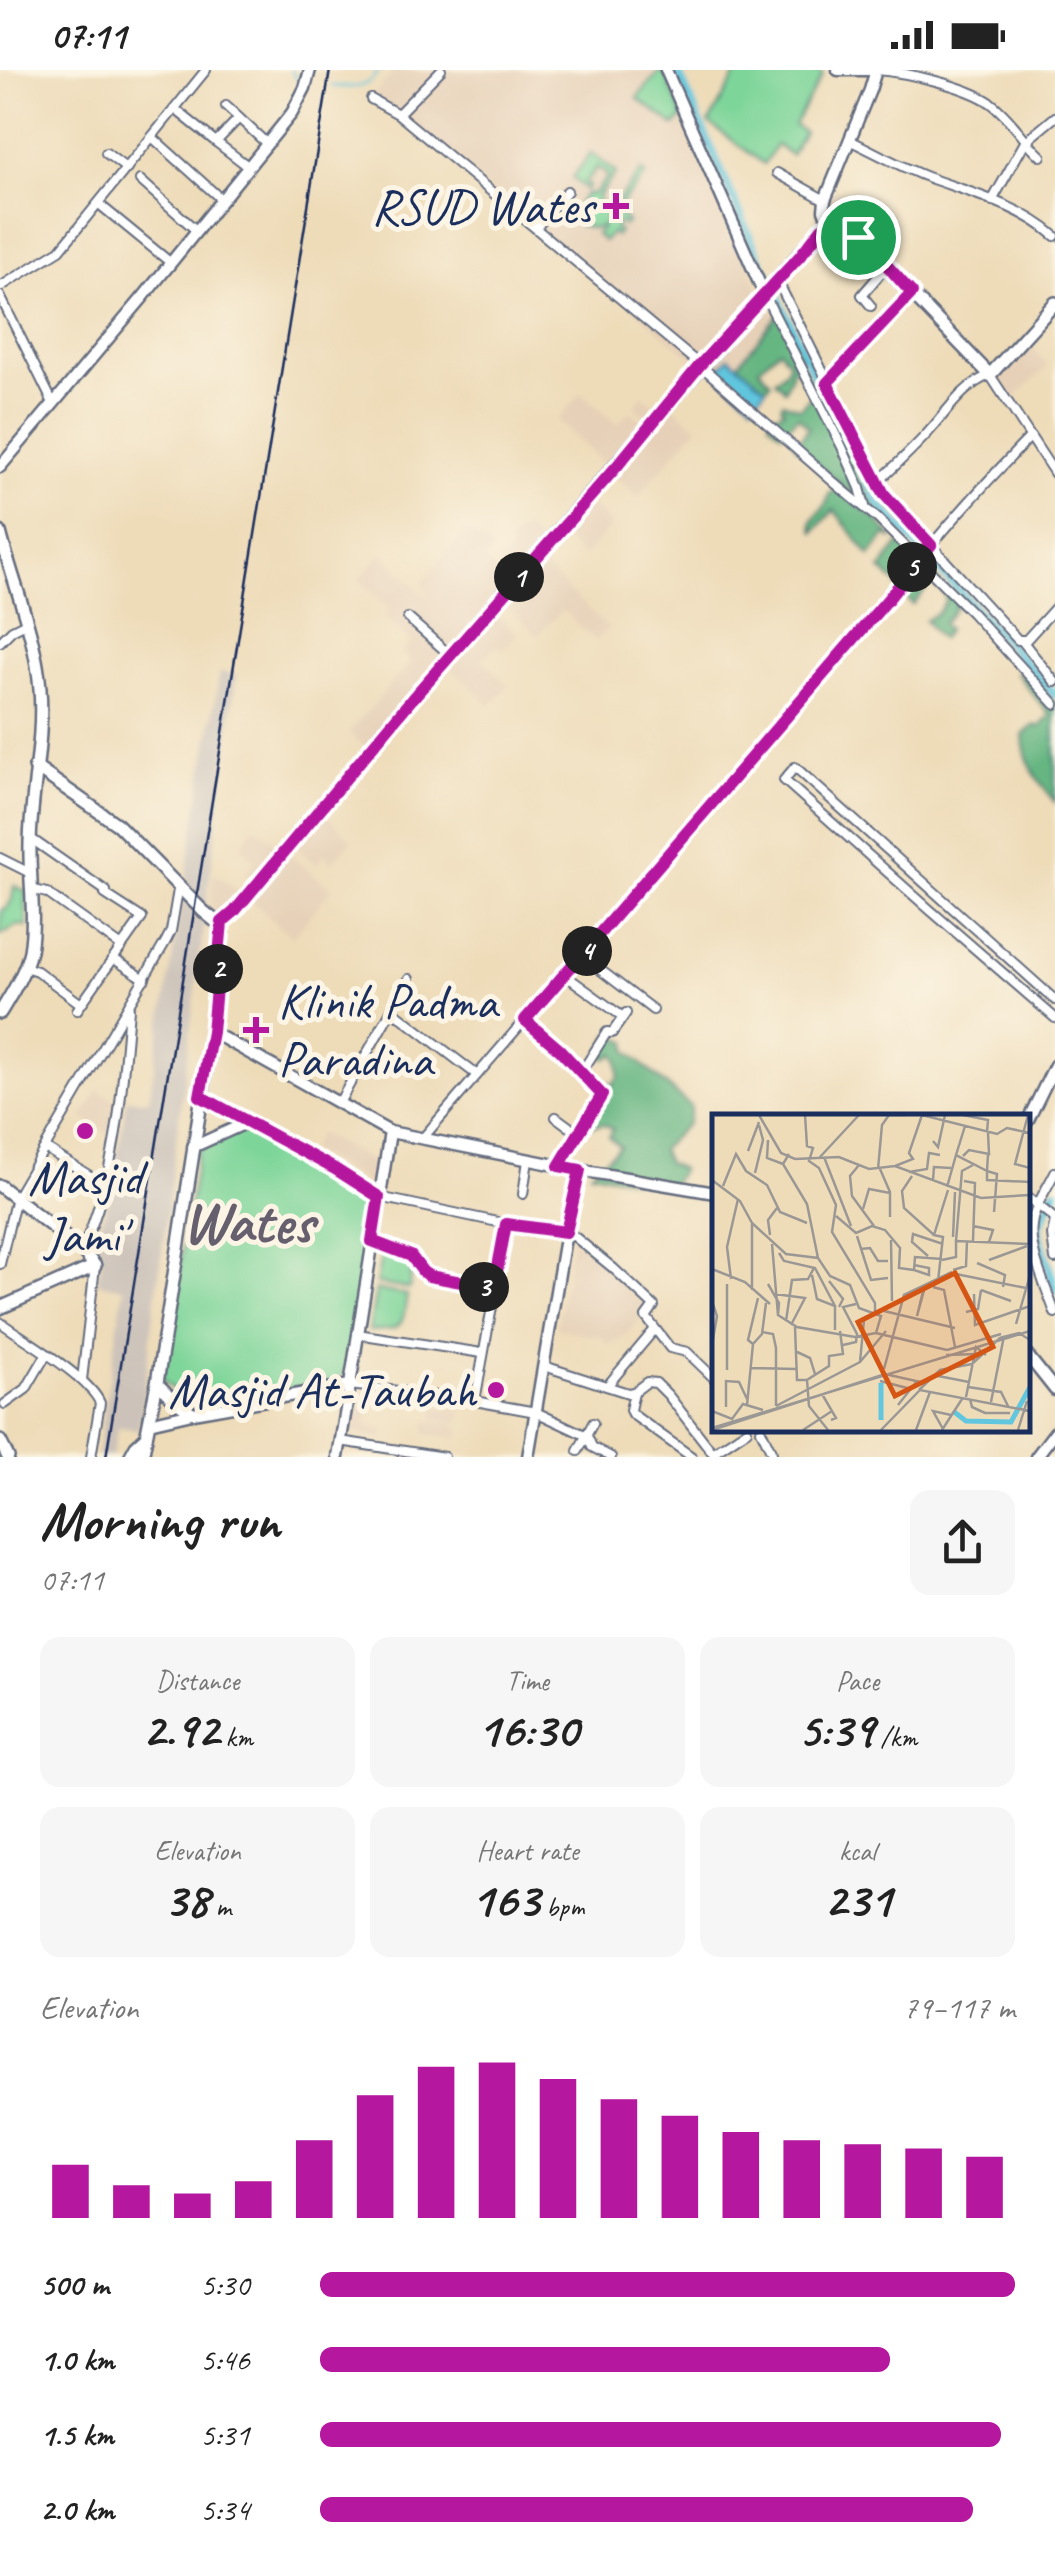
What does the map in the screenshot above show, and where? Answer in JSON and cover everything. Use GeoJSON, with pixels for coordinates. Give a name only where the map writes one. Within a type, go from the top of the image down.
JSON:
{"type":"FeatureCollection","features":[{"type":"Feature","properties":{"kind":"main road"},"geometry":{"type":"LineString","coordinates":[[142,1457],[212,1032],[222,922],[822,228],[838,224],[858,237],[990,375],[1050,318],[1055,303]]}},
{"type":"Feature","properties":{"kind":"main road"},"geometry":{"type":"LineString","coordinates":[[1,540],[34,652],[40,690],[30,838],[32,934],[25,968],[2,1007]]}},
{"type":"Feature","properties":{"kind":"main road"},"geometry":{"type":"LineString","coordinates":[[35,767],[118,825],[214,920],[222,922]]}},
{"type":"Feature","properties":{"kind":"main road"},"geometry":{"type":"LineString","coordinates":[[0,1186],[82,1250],[94,1266],[0,1308]]}},
{"type":"Feature","properties":{"kind":"main road"},"geometry":{"type":"LineString","coordinates":[[130,1457],[146,1437]]}},
{"type":"Feature","properties":{"kind":"main road"},"geometry":{"type":"LineString","coordinates":[[0,1441],[8,1457]]}},
{"type":"Feature","properties":{"kind":"street"},"geometry":{"type":"LineString","coordinates":[[0,287],[64,246],[206,70]]}},
{"type":"Feature","properties":{"kind":"street"},"geometry":{"type":"LineString","coordinates":[[0,467],[249,167],[301,98],[310,70]]}},
{"type":"Feature","properties":{"kind":"street"},"geometry":{"type":"LineString","coordinates":[[398,114],[441,70]]}},
{"type":"Feature","properties":{"kind":"street"},"geometry":{"type":"LineString","coordinates":[[666,70],[849,443],[884,494],[1015,638],[1023,642],[1055,682]]}},
{"type":"Feature","properties":{"kind":"street"},"geometry":{"type":"LineString","coordinates":[[838,70],[894,71],[972,93],[1012,122],[1024,142],[1041,156]]}},
{"type":"Feature","properties":{"kind":"street"},"geometry":{"type":"LineString","coordinates":[[830,223],[824,210],[825,200],[876,70]]}},
{"type":"Feature","properties":{"kind":"street"},"geometry":{"type":"LineString","coordinates":[[371,99],[398,114],[536,228],[866,508],[920,557],[1055,704]]}},
{"type":"Feature","properties":{"kind":"street"},"geometry":{"type":"LineString","coordinates":[[226,106],[266,144]]}},
{"type":"Feature","properties":{"kind":"street"},"geometry":{"type":"LineString","coordinates":[[175,109],[249,167]]}},
{"type":"Feature","properties":{"kind":"street"},"geometry":{"type":"LineString","coordinates":[[216,142],[238,118]]}},
{"type":"Feature","properties":{"kind":"street"},"geometry":{"type":"LineString","coordinates":[[992,201],[1024,142],[1054,119]]}},
{"type":"Feature","properties":{"kind":"street"},"geometry":{"type":"LineString","coordinates":[[152,137],[222,200]]}},
{"type":"Feature","properties":{"kind":"street"},"geometry":{"type":"LineString","coordinates":[[849,140],[925,176],[992,201],[1055,236]]}},
{"type":"Feature","properties":{"kind":"street"},"geometry":{"type":"LineString","coordinates":[[106,153],[127,169]]}},
{"type":"Feature","properties":{"kind":"street"},"geometry":{"type":"LineString","coordinates":[[777,173],[825,200]]}},
{"type":"Feature","properties":{"kind":"street"},"geometry":{"type":"LineString","coordinates":[[140,180],[197,230]]}},
{"type":"Feature","properties":{"kind":"street"},"geometry":{"type":"LineString","coordinates":[[536,228],[567,191]]}},
{"type":"Feature","properties":{"kind":"street"},"geometry":{"type":"LineString","coordinates":[[99,204],[171,263]]}},
{"type":"Feature","properties":{"kind":"street"},"geometry":{"type":"LineString","coordinates":[[870,306],[862,294],[886,268]]}},
{"type":"Feature","properties":{"kind":"street"},"geometry":{"type":"LineString","coordinates":[[771,286],[813,372],[827,383],[849,443],[866,508]]}},
{"type":"Feature","properties":{"kind":"street"},"geometry":{"type":"LineString","coordinates":[[827,383],[912,293]]}},
{"type":"Feature","properties":{"kind":"street"},"geometry":{"type":"LineString","coordinates":[[0,296],[53,403]]}},
{"type":"Feature","properties":{"kind":"street"},"geometry":{"type":"LineString","coordinates":[[878,482],[965,390],[990,375],[1055,474]]}},
{"type":"Feature","properties":{"kind":"street"},"geometry":{"type":"LineString","coordinates":[[422,1139],[889,598],[920,557],[1030,436]]}},
{"type":"Feature","properties":{"kind":"street"},"geometry":{"type":"LineString","coordinates":[[1043,456],[1055,450]]}},
{"type":"Feature","properties":{"kind":"street"},"geometry":{"type":"LineString","coordinates":[[1023,642],[1055,608]]}},
{"type":"Feature","properties":{"kind":"street"},"geometry":{"type":"LineString","coordinates":[[408,618],[450,655]]}},
{"type":"Feature","properties":{"kind":"street"},"geometry":{"type":"LineString","coordinates":[[0,642],[26,622]]}},
{"type":"Feature","properties":{"kind":"street"},"geometry":{"type":"LineString","coordinates":[[1055,1000],[794,767],[784,780],[1055,1018]]}},
{"type":"Feature","properties":{"kind":"street"},"geometry":{"type":"LineString","coordinates":[[25,968],[37,971],[79,1007],[142,918],[30,838]]}},
{"type":"Feature","properties":{"kind":"street"},"geometry":{"type":"LineString","coordinates":[[864,851],[874,838]]}},
{"type":"Feature","properties":{"kind":"street"},"geometry":{"type":"LineString","coordinates":[[0,858],[30,873]]}},
{"type":"Feature","properties":{"kind":"street"},"geometry":{"type":"LineString","coordinates":[[0,1264],[16,1198],[171,931],[179,884]]}},
{"type":"Feature","properties":{"kind":"street"},"geometry":{"type":"LineString","coordinates":[[30,890],[46,893],[122,948]]}},
{"type":"Feature","properties":{"kind":"street"},"geometry":{"type":"LineString","coordinates":[[582,956],[654,1010]]}},
{"type":"Feature","properties":{"kind":"street"},"geometry":{"type":"LineString","coordinates":[[114,960],[145,979]]}},
{"type":"Feature","properties":{"kind":"street"},"geometry":{"type":"LineString","coordinates":[[566,975],[625,1015],[612,1034],[608,1031],[582,1073]]}},
{"type":"Feature","properties":{"kind":"street"},"geometry":{"type":"LineString","coordinates":[[339,1103],[410,979]]}},
{"type":"Feature","properties":{"kind":"street"},"geometry":{"type":"LineString","coordinates":[[82,1250],[106,1186],[123,1086],[130,1004]]}},
{"type":"Feature","properties":{"kind":"street"},"geometry":{"type":"LineString","coordinates":[[392,1010],[477,1075]]}},
{"type":"Feature","properties":{"kind":"street"},"geometry":{"type":"LineString","coordinates":[[525,1020],[560,1050],[602,1096],[559,1166]]}},
{"type":"Feature","properties":{"kind":"street"},"geometry":{"type":"LineString","coordinates":[[212,1032],[390,1132],[712,1192]]}},
{"type":"Feature","properties":{"kind":"street"},"geometry":{"type":"LineString","coordinates":[[1030,1116],[1055,1065]]}},
{"type":"Feature","properties":{"kind":"street"},"geometry":{"type":"LineString","coordinates":[[200,1096],[379,1197],[573,1234],[654,1306],[646,1317],[671,1350],[687,1352],[712,1375]]}},
{"type":"Feature","properties":{"kind":"street"},"geometry":{"type":"LineString","coordinates":[[556,1117],[580,1134]]}},
{"type":"Feature","properties":{"kind":"street"},"geometry":{"type":"LineString","coordinates":[[193,1147],[248,1122]]}},
{"type":"Feature","properties":{"kind":"street"},"geometry":{"type":"LineString","coordinates":[[338,1457],[390,1132]]}},
{"type":"Feature","properties":{"kind":"street"},"geometry":{"type":"LineString","coordinates":[[45,1148],[106,1186]]}},
{"type":"Feature","properties":{"kind":"street"},"geometry":{"type":"LineString","coordinates":[[523,1194],[528,1160]]}},
{"type":"Feature","properties":{"kind":"street"},"geometry":{"type":"LineString","coordinates":[[528,1457],[580,1170]]}},
{"type":"Feature","properties":{"kind":"street"},"geometry":{"type":"LineString","coordinates":[[1055,1172],[1032,1225],[1032,1240],[1055,1313]]}},
{"type":"Feature","properties":{"kind":"street"},"geometry":{"type":"LineString","coordinates":[[1030,1198],[1054,1218],[1055,1260]]}},
{"type":"Feature","properties":{"kind":"street"},"geometry":{"type":"LineString","coordinates":[[475,1401],[506,1224]]}},
{"type":"Feature","properties":{"kind":"street"},"geometry":{"type":"LineString","coordinates":[[372,1241],[411,1256],[429,1276],[494,1288]]}},
{"type":"Feature","properties":{"kind":"street"},"geometry":{"type":"LineString","coordinates":[[82,1380],[94,1266]]}},
{"type":"Feature","properties":{"kind":"street"},"geometry":{"type":"LineString","coordinates":[[0,1322],[82,1380],[98,1397],[92,1457]]}},
{"type":"Feature","properties":{"kind":"street"},"geometry":{"type":"LineString","coordinates":[[607,1386],[655,1329]]}},
{"type":"Feature","properties":{"kind":"street"},"geometry":{"type":"LineString","coordinates":[[357,1334],[482,1353]]}},
{"type":"Feature","properties":{"kind":"street"},"geometry":{"type":"LineString","coordinates":[[5,1404],[26,1388],[46,1355]]}},
{"type":"Feature","properties":{"kind":"street"},"geometry":{"type":"LineString","coordinates":[[1030,1359],[1055,1390]]}},
{"type":"Feature","properties":{"kind":"street"},"geometry":{"type":"LineString","coordinates":[[544,1366],[634,1392]]}},
{"type":"Feature","properties":{"kind":"street"},"geometry":{"type":"LineString","coordinates":[[692,1457],[632,1414],[634,1392],[647,1382],[656,1383],[714,1452]]}},
{"type":"Feature","properties":{"kind":"street"},"geometry":{"type":"LineString","coordinates":[[157,1383],[193,1413]]}},
{"type":"Feature","properties":{"kind":"street"},"geometry":{"type":"LineString","coordinates":[[149,1423],[350,1384],[536,1412],[586,1436],[592,1446],[611,1457]]}},
{"type":"Feature","properties":{"kind":"street"},"geometry":{"type":"LineString","coordinates":[[578,1452],[593,1423]]}},
{"type":"Feature","properties":{"kind":"street"},"geometry":{"type":"LineString","coordinates":[[701,1457],[744,1432]]}},
{"type":"Feature","properties":{"kind":"street"},"geometry":{"type":"LineString","coordinates":[[761,1432],[772,1453]]}},
{"type":"Feature","properties":{"kind":"street"},"geometry":{"type":"LineString","coordinates":[[1036,1457],[1055,1432]]}},
{"type":"Feature","properties":{"kind":"street"},"geometry":{"type":"LineString","coordinates":[[340,1441],[444,1457]]}},
{"type":"Feature","properties":{"kind":"shaded area","name":"RSUD Wates"},"geometry":{"type":"Polygon","coordinates":[[[391,70],[662,70],[758,288],[758,299],[764,294],[776,318],[738,364],[729,357],[716,373],[705,362],[701,365],[373,96],[391,70]]]}},
{"type":"Feature","properties":{"kind":"shaded area"},"geometry":{"type":"Polygon","coordinates":[[[834,190],[856,199],[874,214],[860,239],[829,223],[826,205],[834,190]]]}},
{"type":"Feature","properties":{"kind":"shaded area"},"geometry":{"type":"Polygon","coordinates":[[[1025,340],[1048,366],[1010,402],[993,374],[1025,340]]]}},
{"type":"Feature","properties":{"kind":"shaded area"},"geometry":{"type":"Polygon","coordinates":[[[581,393],[617,424],[630,411],[642,421],[646,417],[634,407],[643,395],[661,410],[609,469],[557,420],[581,393]]]}},
{"type":"Feature","properties":{"kind":"shaded area"},"geometry":{"type":"Polygon","coordinates":[[[671,404],[698,427],[638,496],[611,473],[671,404]]]}},
{"type":"Feature","properties":{"kind":"shaded area"},"geometry":{"type":"Polygon","coordinates":[[[586,501],[612,525],[583,557],[557,532],[586,501]]]}},
{"type":"Feature","properties":{"kind":"shaded area"},"geometry":{"type":"Polygon","coordinates":[[[466,529],[493,550],[485,560],[509,583],[366,747],[348,733],[411,662],[402,653],[412,641],[384,616],[389,609],[358,579],[382,554],[425,596],[428,592],[421,584],[466,529]]]}},
{"type":"Feature","properties":{"kind":"shaded area"},"geometry":{"type":"Polygon","coordinates":[[[525,529],[541,545],[513,576],[499,563],[512,549],[507,543],[525,529]]]}},
{"type":"Feature","properties":{"kind":"shaded area"},"geometry":{"type":"Polygon","coordinates":[[[535,559],[608,628],[596,641],[562,610],[538,636],[499,599],[535,559]]]}},
{"type":"Feature","properties":{"kind":"shaded area"},"geometry":{"type":"Polygon","coordinates":[[[495,613],[517,634],[502,649],[497,645],[483,660],[508,686],[490,705],[447,665],[495,613]]]}},
{"type":"Feature","properties":{"kind":"shaded area"},"geometry":{"type":"Polygon","coordinates":[[[220,672],[236,675],[139,1430],[118,1427],[112,1457],[97,1457],[124,1288],[97,1283],[102,1261],[91,1245],[110,1198],[127,1099],[149,1100],[220,672]]]}},
{"type":"Feature","properties":{"kind":"shaded area"},"geometry":{"type":"Polygon","coordinates":[[[322,810],[352,840],[332,862],[324,854],[316,864],[293,844],[322,810]]]}},
{"type":"Feature","properties":{"kind":"shaded area"},"geometry":{"type":"Polygon","coordinates":[[[254,826],[281,848],[254,881],[245,874],[255,861],[241,847],[254,826]]]}},
{"type":"Feature","properties":{"kind":"shaded area"},"geometry":{"type":"Polygon","coordinates":[[[287,853],[332,889],[292,937],[249,899],[287,853]]]}},
{"type":"Feature","properties":{"kind":"shaded area"},"geometry":{"type":"Polygon","coordinates":[[[213,872],[243,894],[224,916],[210,911],[213,872]]]}},
{"type":"Feature","properties":{"kind":"shaded area"},"geometry":{"type":"Polygon","coordinates":[[[98,1090],[116,1101],[109,1134],[82,1117],[98,1090]]]}},
{"type":"Feature","properties":{"kind":"shaded area"},"geometry":{"type":"Polygon","coordinates":[[[318,1133],[379,1165],[376,1181],[368,1183],[310,1150],[318,1133]]]}},
{"type":"Feature","properties":{"kind":"shaded area"},"geometry":{"type":"Polygon","coordinates":[[[573,1235],[653,1306],[623,1337],[608,1345],[602,1338],[557,1328],[573,1235]]]}},
{"type":"Feature","properties":{"kind":"shaded area"},"geometry":{"type":"Polygon","coordinates":[[[361,1392],[386,1395],[384,1405],[372,1405],[367,1426],[385,1430],[384,1440],[352,1433],[361,1392]]]}},
{"type":"Feature","properties":{"kind":"shaded area"},"geometry":{"type":"Polygon","coordinates":[[[435,1407],[462,1410],[459,1423],[451,1425],[460,1427],[458,1438],[425,1434],[426,1421],[446,1424],[433,1420],[435,1407]]]}},
{"type":"Feature","properties":{"kind":"green space"},"geometry":{"type":"Polygon","coordinates":[[[661,70],[683,117],[675,126],[637,98],[661,70]]]}},
{"type":"Feature","properties":{"kind":"green space"},"geometry":{"type":"Polygon","coordinates":[[[739,70],[819,70],[823,74],[794,125],[804,132],[791,155],[776,145],[764,164],[709,123],[739,70]]]}},
{"type":"Feature","properties":{"kind":"green space"},"geometry":{"type":"Polygon","coordinates":[[[591,153],[616,173],[597,198],[606,211],[606,221],[641,171],[646,175],[615,211],[627,222],[624,226],[619,222],[615,228],[619,232],[615,236],[612,232],[604,241],[596,235],[603,225],[595,229],[579,225],[575,207],[585,195],[595,193],[608,176],[597,167],[585,183],[589,186],[586,190],[572,178],[591,153]]]}},
{"type":"Feature","properties":{"kind":"green space"},"geometry":{"type":"Polygon","coordinates":[[[777,316],[794,336],[800,362],[875,509],[897,532],[795,445],[809,427],[798,416],[782,433],[769,422],[784,410],[783,402],[800,408],[813,393],[801,380],[797,368],[793,368],[785,390],[775,380],[789,362],[779,349],[759,368],[771,382],[766,388],[738,364],[777,316]]]}},
{"type":"Feature","properties":{"kind":"green space"},"geometry":{"type":"Polygon","coordinates":[[[837,489],[876,519],[894,539],[886,535],[870,556],[834,510],[814,532],[814,518],[829,494],[837,489]]]}},
{"type":"Feature","properties":{"kind":"green space"},"geometry":{"type":"Polygon","coordinates":[[[900,543],[961,606],[954,607],[943,623],[948,629],[941,639],[925,620],[938,613],[946,600],[943,591],[930,584],[913,605],[881,569],[900,543]]]}},
{"type":"Feature","properties":{"kind":"green space"},"geometry":{"type":"Polygon","coordinates":[[[1015,672],[1036,683],[1055,705],[1055,802],[1029,763],[1023,735],[1034,725],[1040,727],[1050,715],[1015,672]]]}},
{"type":"Feature","properties":{"kind":"green space"},"geometry":{"type":"Polygon","coordinates":[[[14,886],[26,891],[27,927],[18,925],[0,935],[2,909],[12,899],[14,886]]]}},
{"type":"Feature","properties":{"kind":"green space"},"geometry":{"type":"Polygon","coordinates":[[[610,1034],[627,1041],[628,1052],[691,1107],[688,1123],[661,1149],[667,1163],[681,1169],[671,1186],[591,1172],[620,1146],[609,1137],[613,1129],[603,1124],[590,1126],[604,1096],[598,1090],[605,1081],[611,1086],[619,1076],[614,1054],[607,1059],[600,1055],[610,1034]]]}},
{"type":"Feature","properties":{"kind":"green space"},"geometry":{"type":"Polygon","coordinates":[[[245,1128],[367,1192],[374,1204],[348,1365],[335,1380],[193,1408],[162,1379],[198,1151],[245,1128]]]}},
{"type":"Feature","properties":{"kind":"green space"},"geometry":{"type":"Polygon","coordinates":[[[383,1246],[413,1265],[409,1289],[376,1284],[383,1246]]]}},
{"type":"Feature","properties":{"kind":"green space"},"geometry":{"type":"Polygon","coordinates":[[[376,1290],[407,1295],[402,1320],[395,1328],[369,1331],[376,1290]]]}},
{"type":"Feature","properties":{"kind":"water"},"geometry":{"type":"Polygon","coordinates":[[[729,357],[766,388],[753,404],[716,373],[729,357]]]}},
{"type":"Feature","properties":{"kind":"waterway"},"geometry":{"type":"LineString","coordinates":[[291,70],[301,81]]}},
{"type":"Feature","properties":{"kind":"waterway"},"geometry":{"type":"LineString","coordinates":[[332,86],[365,84],[379,70]]}},
{"type":"Feature","properties":{"kind":"waterway"},"geometry":{"type":"LineString","coordinates":[[677,70],[760,260],[879,504],[1055,695]]}},
{"type":"Feature","properties":{"kind":"waterway"},"geometry":{"type":"LineString","coordinates":[[1055,1191],[1039,1234],[1055,1289]]}},
{"type":"Feature","properties":{"kind":"railway"},"geometry":{"type":"LineString","coordinates":[[106,1457],[330,70]]}},
{"type":"Feature","properties":{"kind":"place","name":"RSUD Wates"},"geometry":{"type":"Point","coordinates":[616,206]}},
{"type":"Feature","properties":{"kind":"place","name":"Klinik Padma Paradina"},"geometry":{"type":"Point","coordinates":[256,1030]}},
{"type":"Feature","properties":{"kind":"place","name":"Masjid Jami'"},"geometry":{"type":"Point","coordinates":[85,1131]}},
{"type":"Feature","properties":{"kind":"place","name":"Masjid At-Taubah"},"geometry":{"type":"Point","coordinates":[496,1390]}},
{"type":"Feature","properties":{"kind":"district","name":"Wates"},"geometry":{"type":"Point","coordinates":[248,1222]}},
{"type":"Feature","properties":{"kind":"route"},"geometry":{"type":"LineString","coordinates":[[838,224],[858,237],[912,293],[827,383],[884,494],[931,545],[525,1020],[602,1095],[559,1166],[580,1170],[566,1232],[506,1224],[494,1288],[429,1276],[411,1256],[372,1241],[379,1197],[200,1096],[212,1032],[222,922],[822,228],[838,224]]}}]}
